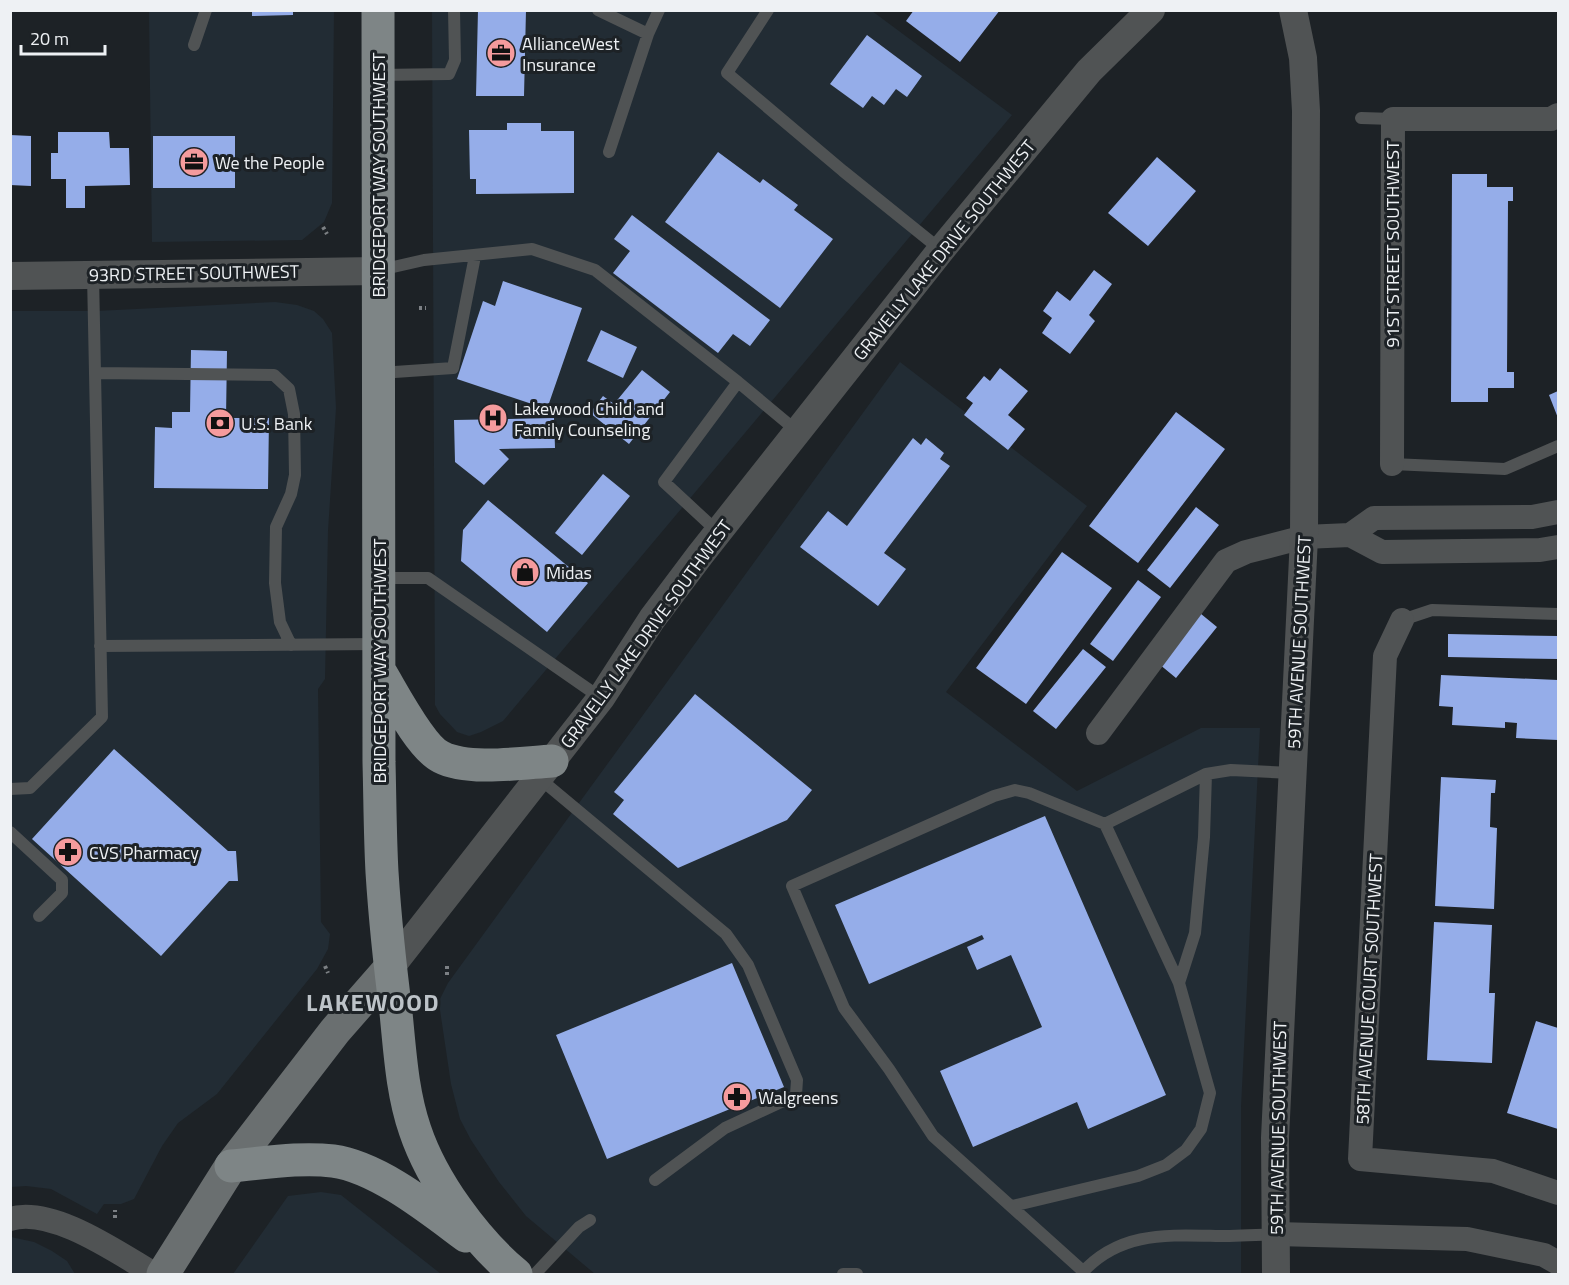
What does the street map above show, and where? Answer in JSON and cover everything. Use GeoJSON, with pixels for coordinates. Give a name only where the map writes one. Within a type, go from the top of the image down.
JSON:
{"type":"FeatureCollection","features":[{"type":"Feature","properties":{"kind":"main road","name":"BRIDGEPORT WAY SOUTHWEST"},"geometry":{"type":"LineString","coordinates":[[378,10],[379,657],[382,870],[390,968],[404,1088],[415,1131],[436,1175],[459,1214],[510,1269]]}},
{"type":"Feature","properties":{"kind":"main road"},"geometry":{"type":"LineString","coordinates":[[379,657],[423,741],[440,757],[469,765],[545,770]]}},
{"type":"Feature","properties":{"kind":"main road","name":"GRAVELLY LAKE DRIVE SOUTHWEST"},"geometry":{"type":"LineString","coordinates":[[164,1275],[231,1166],[335,1031],[390,968]]}},
{"type":"Feature","properties":{"kind":"main road"},"geometry":{"type":"LineString","coordinates":[[231,1166],[323,1160],[337,1162],[374,1175],[437,1215],[510,1269]]}},
{"type":"Feature","properties":{"kind":"street","name":"GRAVELLY LAKE DRIVE SOUTHWEST"},"geometry":{"type":"LineString","coordinates":[[390,968],[601,698],[652,619],[718,532],[941,250],[1089,71],[1151,10]]}},
{"type":"Feature","properties":{"kind":"street","name":"59TH AVENUE SOUTHWEST"},"geometry":{"type":"LineString","coordinates":[[1276,1275],[1275,1138],[1304,537],[1306,111],[1303,58],[1293,10]]}},
{"type":"Feature","properties":{"kind":"street","name":"91ST STREET SOUTHWEST"},"geometry":{"type":"LineString","coordinates":[[1392,464],[1393,119],[1551,119],[1558,115]]}},
{"type":"Feature","properties":{"kind":"street","name":"93RD STREET SOUTHWEST"},"geometry":{"type":"LineString","coordinates":[[10,276],[378,270]]}},
{"type":"Feature","properties":{"kind":"street"},"geometry":{"type":"LineString","coordinates":[[1350,535],[1374,518],[1532,517],[1558,512]]}},
{"type":"Feature","properties":{"kind":"street"},"geometry":{"type":"LineString","coordinates":[[1098,733],[1226,561],[1246,552],[1304,537],[1350,535],[1382,552],[1540,550],[1558,547]]}},
{"type":"Feature","properties":{"kind":"street","name":"58TH AVENUE COURT SOUTHWEST"},"geometry":{"type":"LineString","coordinates":[[1402,620],[1385,656],[1360,1159],[1493,1171],[1558,1193]]}},
{"type":"Feature","properties":{"kind":"street"},"geometry":{"type":"LineString","coordinates":[[10,1219],[22,1215],[67,1225],[154,1275]]}},
{"type":"Feature","properties":{"kind":"street"},"geometry":{"type":"LineString","coordinates":[[1276,1234],[1467,1239],[1544,1255],[1558,1263]]}},
{"type":"Feature","properties":{"kind":"lane"},"geometry":{"type":"LineString","coordinates":[[194,45],[206,10]]}},
{"type":"Feature","properties":{"kind":"lane"},"geometry":{"type":"LineString","coordinates":[[378,75],[449,74],[455,60],[454,10]]}},
{"type":"Feature","properties":{"kind":"lane"},"geometry":{"type":"LineString","coordinates":[[598,10],[648,34]]}},
{"type":"Feature","properties":{"kind":"lane"},"geometry":{"type":"LineString","coordinates":[[609,152],[648,34],[659,10]]}},
{"type":"Feature","properties":{"kind":"lane"},"geometry":{"type":"LineString","coordinates":[[768,10],[727,73],[941,250]]}},
{"type":"Feature","properties":{"kind":"lane"},"geometry":{"type":"LineString","coordinates":[[1361,118],[1393,119]]}},
{"type":"Feature","properties":{"kind":"lane"},"geometry":{"type":"LineString","coordinates":[[378,270],[424,260],[531,249],[595,270],[798,432]]}},
{"type":"Feature","properties":{"kind":"lane"},"geometry":{"type":"LineString","coordinates":[[378,373],[453,368],[475,256]]}},
{"type":"Feature","properties":{"kind":"lane"},"geometry":{"type":"LineString","coordinates":[[10,789],[30,788],[102,717],[93,275]]}},
{"type":"Feature","properties":{"kind":"lane"},"geometry":{"type":"LineString","coordinates":[[95,373],[274,375],[289,389],[294,414],[295,476],[291,494],[276,527],[275,583],[280,622],[291,645]]}},
{"type":"Feature","properties":{"kind":"lane"},"geometry":{"type":"LineString","coordinates":[[718,532],[664,482],[738,382]]}},
{"type":"Feature","properties":{"kind":"lane"},"geometry":{"type":"LineString","coordinates":[[1392,464],[1504,469],[1558,446]]}},
{"type":"Feature","properties":{"kind":"lane"},"geometry":{"type":"LineString","coordinates":[[379,578],[428,578],[601,698]]}},
{"type":"Feature","properties":{"kind":"lane"},"geometry":{"type":"LineString","coordinates":[[1402,620],[1432,610],[1558,614]]}},
{"type":"Feature","properties":{"kind":"lane"},"geometry":{"type":"LineString","coordinates":[[100,646],[291,645],[379,657]]}},
{"type":"Feature","properties":{"kind":"lane"},"geometry":{"type":"LineString","coordinates":[[545,770],[726,934],[748,965],[797,1080],[796,1095],[726,1128],[655,1180]]}},
{"type":"Feature","properties":{"kind":"lane"},"geometry":{"type":"LineString","coordinates":[[1106,824],[1206,774],[1230,770],[1292,773]]}},
{"type":"Feature","properties":{"kind":"lane"},"geometry":{"type":"LineString","coordinates":[[1179,983],[1195,933],[1204,837],[1206,774]]}},
{"type":"Feature","properties":{"kind":"lane"},"geometry":{"type":"LineString","coordinates":[[1012,1206],[1138,1176],[1166,1165],[1186,1150],[1201,1129],[1210,1093],[1179,983],[1106,824],[1029,793],[1015,790],[994,796],[792,886],[844,1008],[933,1136],[1083,1273],[1106,1252],[1144,1238],[1177,1235],[1276,1234]]}},
{"type":"Feature","properties":{"kind":"lane"},"geometry":{"type":"LineString","coordinates":[[10,832],[62,880],[62,893],[39,916]]}},
{"type":"Feature","properties":{"kind":"lane"},"geometry":{"type":"LineString","coordinates":[[535,1275],[579,1227],[590,1220]]}},
{"type":"Feature","properties":{"kind":"lane"},"geometry":{"type":"LineString","coordinates":[[843,1275],[857,1275]]}},
{"type":"Feature","properties":{"kind":"path"},"geometry":{"type":"LineString","coordinates":[[323,227],[327,234]]}},
{"type":"Feature","properties":{"kind":"path"},"geometry":{"type":"LineString","coordinates":[[419,308],[426,308]]}},
{"type":"Feature","properties":{"kind":"path"},"geometry":{"type":"LineString","coordinates":[[325,966],[328,973]]}},
{"type":"Feature","properties":{"kind":"path"},"geometry":{"type":"LineString","coordinates":[[447,966],[447,975]]}},
{"type":"Feature","properties":{"kind":"path"},"geometry":{"type":"LineString","coordinates":[[431,1009],[436,1003]]}},
{"type":"Feature","properties":{"kind":"path"},"geometry":{"type":"LineString","coordinates":[[115,1218],[116,1210]]}},
{"type":"Feature","properties":{"kind":"shaded area"},"geometry":{"type":"Polygon","coordinates":[[[149,11],[334,11],[332,203],[324,222],[302,240],[152,242],[149,11]]]}},
{"type":"Feature","properties":{"kind":"shaded area"},"geometry":{"type":"Polygon","coordinates":[[[432,11],[872,11],[1012,115],[503,721],[469,736],[457,732],[440,714],[435,705],[432,11]]]}},
{"type":"Feature","properties":{"kind":"shaded area"},"geometry":{"type":"Polygon","coordinates":[[[275,302],[297,305],[314,311],[323,319],[332,333],[336,408],[328,531],[325,679],[318,689],[321,922],[330,934],[328,949],[317,969],[217,1094],[178,1123],[162,1146],[134,1199],[121,1204],[104,1204],[97,1214],[51,1189],[11,1187],[11,311],[96,311],[275,302]]]}},
{"type":"Feature","properties":{"kind":"shaded area"},"geometry":{"type":"Polygon","coordinates":[[[900,362],[1087,506],[946,692],[1077,791],[1201,728],[1260,728],[1241,1107],[1241,1274],[595,1274],[526,1216],[499,1182],[460,1119],[451,1084],[440,1010],[440,999],[448,983],[900,362]]]}},
{"type":"Feature","properties":{"kind":"shaded area"},"geometry":{"type":"Polygon","coordinates":[[[321,1192],[341,1195],[441,1274],[233,1274],[288,1196],[321,1192]]]}},
{"type":"Feature","properties":{"kind":"shaded area"},"geometry":{"type":"Polygon","coordinates":[[[11,1237],[34,1242],[52,1251],[67,1261],[75,1274],[11,1274],[11,1237]]]}},
{"type":"Feature","properties":{"kind":"building"},"geometry":{"type":"Polygon","coordinates":[[[252,10],[293,10],[293,15],[252,16],[252,10]]]}},
{"type":"Feature","properties":{"kind":"building","name":"AllianceWest Insurance"},"geometry":{"type":"Polygon","coordinates":[[[478,10],[526,10],[524,96],[476,96],[478,10]]]}},
{"type":"Feature","properties":{"kind":"building"},"geometry":{"type":"Polygon","coordinates":[[[914,10],[1000,10],[960,62],[906,21],[914,10]]]}},
{"type":"Feature","properties":{"kind":"building"},"geometry":{"type":"Polygon","coordinates":[[[867,35],[922,76],[907,97],[896,89],[884,105],[872,96],[863,108],[830,84],[867,35]]]}},
{"type":"Feature","properties":{"kind":"building"},"geometry":{"type":"Polygon","coordinates":[[[507,123],[541,123],[541,131],[574,131],[574,193],[476,194],[476,179],[470,179],[469,130],[507,130],[507,123]]]}},
{"type":"Feature","properties":{"kind":"building"},"geometry":{"type":"Polygon","coordinates":[[[58,132],[109,132],[110,148],[129,148],[130,185],[85,186],[85,208],[66,208],[66,179],[51,179],[51,153],[58,153],[58,132]]]}},
{"type":"Feature","properties":{"kind":"building"},"geometry":{"type":"Polygon","coordinates":[[[10,135],[31,136],[31,186],[10,185],[10,135]]]}},
{"type":"Feature","properties":{"kind":"building","name":"We the People"},"geometry":{"type":"Polygon","coordinates":[[[153,136],[235,136],[235,188],[153,188],[153,136]]]}},
{"type":"Feature","properties":{"kind":"building"},"geometry":{"type":"Polygon","coordinates":[[[718,152],[760,183],[763,179],[798,205],[794,210],[833,239],[780,308],[665,222],[718,152]]]}},
{"type":"Feature","properties":{"kind":"building"},"geometry":{"type":"Polygon","coordinates":[[[1157,157],[1196,191],[1148,246],[1108,213],[1157,157]]]}},
{"type":"Feature","properties":{"kind":"building"},"geometry":{"type":"Polygon","coordinates":[[[1452,174],[1487,174],[1487,187],[1513,187],[1513,201],[1508,201],[1507,372],[1514,372],[1514,388],[1488,388],[1488,402],[1451,402],[1452,174]]]}},
{"type":"Feature","properties":{"kind":"building"},"geometry":{"type":"Polygon","coordinates":[[[632,215],[770,320],[750,346],[733,334],[718,353],[613,273],[630,251],[614,239],[632,215]]]}},
{"type":"Feature","properties":{"kind":"building"},"geometry":{"type":"Polygon","coordinates":[[[1094,270],[1112,284],[1089,315],[1095,321],[1070,354],[1042,333],[1052,318],[1043,311],[1057,291],[1070,301],[1094,270]]]}},
{"type":"Feature","properties":{"kind":"building"},"geometry":{"type":"Polygon","coordinates":[[[503,281],[582,308],[547,409],[457,379],[483,301],[495,306],[503,281]]]}},
{"type":"Feature","properties":{"kind":"building"},"geometry":{"type":"Polygon","coordinates":[[[601,330],[637,347],[623,378],[587,361],[601,330]]]}},
{"type":"Feature","properties":{"kind":"building","name":"U.S. Bank"},"geometry":{"type":"Polygon","coordinates":[[[191,350],[227,351],[226,418],[269,418],[268,489],[154,488],[155,427],[172,428],[172,412],[190,412],[191,350]]]}},
{"type":"Feature","properties":{"kind":"building"},"geometry":{"type":"Polygon","coordinates":[[[1000,368],[1028,391],[1008,415],[1025,429],[1008,450],[964,415],[973,403],[966,398],[984,376],[990,381],[1000,368]]]}},
{"type":"Feature","properties":{"kind":"building"},"geometry":{"type":"Polygon","coordinates":[[[642,370],[670,392],[629,444],[590,413],[603,396],[614,404],[642,370]]]}},
{"type":"Feature","properties":{"kind":"building"},"geometry":{"type":"Polygon","coordinates":[[[1558,391],[1558,418],[1549,395],[1558,391]]]}},
{"type":"Feature","properties":{"kind":"building"},"geometry":{"type":"Polygon","coordinates":[[[1176,412],[1225,449],[1138,563],[1089,526],[1176,412]]]}},
{"type":"Feature","properties":{"kind":"building"},"geometry":{"type":"Polygon","coordinates":[[[554,418],[555,448],[499,449],[509,459],[484,485],[455,462],[454,420],[554,418]]]}},
{"type":"Feature","properties":{"kind":"building"},"geometry":{"type":"Polygon","coordinates":[[[913,438],[921,445],[926,438],[944,453],[940,459],[950,466],[884,553],[906,569],[878,606],[800,547],[828,511],[847,526],[913,438]]]}},
{"type":"Feature","properties":{"kind":"building"},"geometry":{"type":"Polygon","coordinates":[[[603,474],[630,496],[582,555],[555,533],[603,474]]]}},
{"type":"Feature","properties":{"kind":"building","name":"Midas"},"geometry":{"type":"Polygon","coordinates":[[[488,500],[588,583],[547,632],[461,561],[463,530],[488,500]]]}},
{"type":"Feature","properties":{"kind":"building"},"geometry":{"type":"Polygon","coordinates":[[[1196,507],[1219,525],[1170,588],[1147,570],[1196,507]]]}},
{"type":"Feature","properties":{"kind":"building"},"geometry":{"type":"Polygon","coordinates":[[[1062,552],[1112,588],[1026,704],[976,668],[1062,552]]]}},
{"type":"Feature","properties":{"kind":"building"},"geometry":{"type":"Polygon","coordinates":[[[1138,580],[1161,597],[1113,661],[1090,644],[1138,580]]]}},
{"type":"Feature","properties":{"kind":"building"},"geometry":{"type":"Polygon","coordinates":[[[1195,609],[1217,627],[1176,678],[1153,659],[1195,609]]]}},
{"type":"Feature","properties":{"kind":"building"},"geometry":{"type":"Polygon","coordinates":[[[1448,634],[1558,636],[1558,659],[1448,657],[1448,634]]]}},
{"type":"Feature","properties":{"kind":"building"},"geometry":{"type":"Polygon","coordinates":[[[1083,649],[1106,667],[1056,729],[1033,711],[1083,649]]]}},
{"type":"Feature","properties":{"kind":"building"},"geometry":{"type":"Polygon","coordinates":[[[1441,675],[1558,680],[1558,740],[1516,738],[1517,723],[1505,722],[1505,728],[1452,725],[1453,707],[1439,706],[1441,675]]]}},
{"type":"Feature","properties":{"kind":"building"},"geometry":{"type":"Polygon","coordinates":[[[695,694],[812,790],[787,820],[678,868],[613,814],[624,800],[614,792],[695,694]]]}},
{"type":"Feature","properties":{"kind":"building","name":"CVS Pharmacy"},"geometry":{"type":"Polygon","coordinates":[[[114,749],[228,851],[236,851],[238,881],[229,881],[161,956],[32,839],[114,749]]]}},
{"type":"Feature","properties":{"kind":"building"},"geometry":{"type":"Polygon","coordinates":[[[1441,777],[1496,780],[1495,793],[1491,793],[1490,827],[1497,828],[1494,909],[1435,906],[1441,777]]]}},
{"type":"Feature","properties":{"kind":"building"},"geometry":{"type":"Polygon","coordinates":[[[1045,816],[1166,1095],[1088,1129],[1077,1102],[973,1147],[940,1071],[1042,1027],[1011,955],[977,970],[967,947],[984,939],[982,935],[869,984],[835,905],[1045,816]]]}},
{"type":"Feature","properties":{"kind":"building"},"geometry":{"type":"Polygon","coordinates":[[[1434,922],[1492,925],[1489,993],[1495,993],[1492,1063],[1427,1060],[1434,922]]]}},
{"type":"Feature","properties":{"kind":"building","name":"Walgreens"},"geometry":{"type":"Polygon","coordinates":[[[732,963],[784,1087],[607,1159],[556,1035],[732,963]]]}},
{"type":"Feature","properties":{"kind":"building"},"geometry":{"type":"Polygon","coordinates":[[[1536,1021],[1558,1028],[1558,1129],[1507,1113],[1536,1021]]]}},
{"type":"Feature","properties":{"kind":"place","name":"AllianceWest Insurance"},"geometry":{"type":"Point","coordinates":[501,53]}},
{"type":"Feature","properties":{"kind":"place","name":"We the People"},"geometry":{"type":"Point","coordinates":[194,162]}},
{"type":"Feature","properties":{"kind":"place","name":"Lakewood Child and Family Counseling"},"geometry":{"type":"Point","coordinates":[493,418]}},
{"type":"Feature","properties":{"kind":"place","name":"U.S. Bank"},"geometry":{"type":"Point","coordinates":[220,423]}},
{"type":"Feature","properties":{"kind":"place","name":"Midas"},"geometry":{"type":"Point","coordinates":[525,572]}},
{"type":"Feature","properties":{"kind":"place","name":"CVS Pharmacy"},"geometry":{"type":"Point","coordinates":[68,852]}},
{"type":"Feature","properties":{"kind":"place","name":"Walgreens"},"geometry":{"type":"Point","coordinates":[737,1097]}},
{"type":"Feature","properties":{"kind":"district","name":"LAKEWOOD"},"geometry":{"type":"Point","coordinates":[373,1002]}}]}
